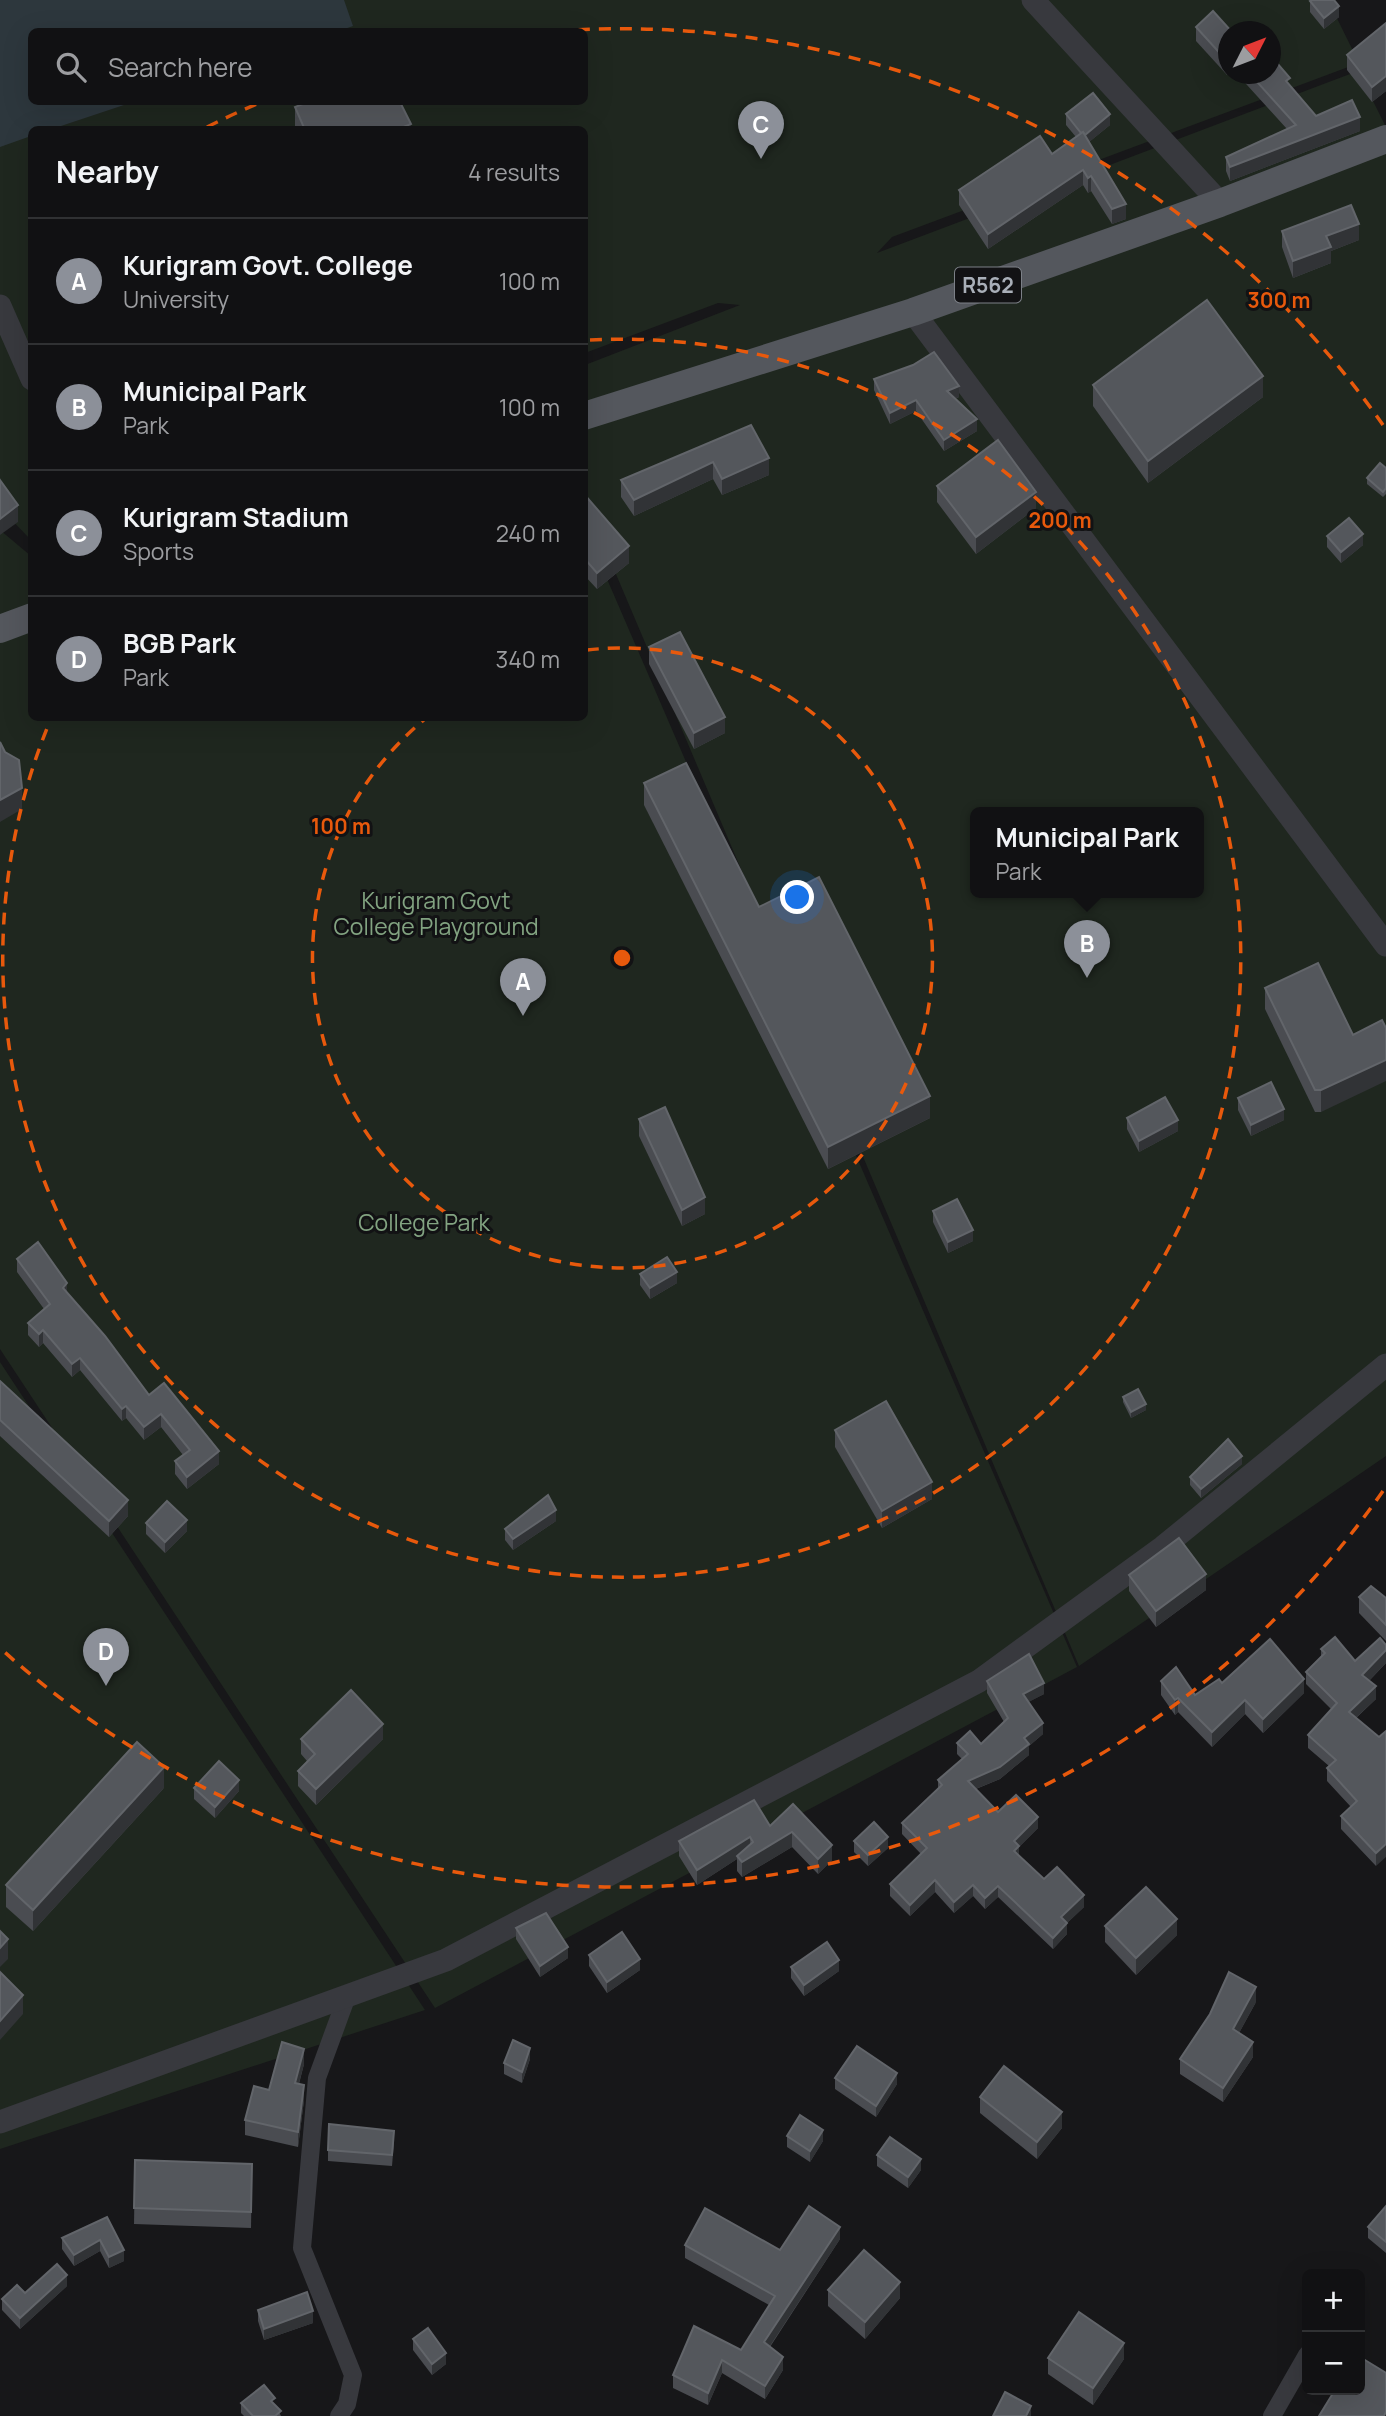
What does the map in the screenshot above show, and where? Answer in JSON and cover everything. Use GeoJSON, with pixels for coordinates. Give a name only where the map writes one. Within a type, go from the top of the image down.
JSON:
{"type":"FeatureCollection","features":[{"type":"Feature","properties":{"kind":"main road","name":"R562"},"geometry":{"type":"LineString","coordinates":[[588,415],[913,312],[1220,203],[1386,139]]}},
{"type":"Feature","properties":{"kind":"main road"},"geometry":{"type":"LineString","coordinates":[[0,629],[28,618]]}},
{"type":"Feature","properties":{"kind":"street"},"geometry":{"type":"LineString","coordinates":[[1033,0],[1220,203]]}},
{"type":"Feature","properties":{"kind":"street"},"geometry":{"type":"LineString","coordinates":[[0,306],[28,370]]}},
{"type":"Feature","properties":{"kind":"street"},"geometry":{"type":"LineString","coordinates":[[913,312],[1386,945]]}},
{"type":"Feature","properties":{"kind":"street"},"geometry":{"type":"LineString","coordinates":[[0,2122],[446,1960],[979,1681],[1163,1547],[1386,1364]]}},
{"type":"Feature","properties":{"kind":"street"},"geometry":{"type":"LineString","coordinates":[[339,2416],[347,2404],[353,2375],[302,2248],[317,2078],[347,1996]]}},
{"type":"Feature","properties":{"kind":"street"},"geometry":{"type":"LineString","coordinates":[[1272,2416],[1302,2364]]}},
{"type":"Feature","properties":{"kind":"green space"},"geometry":{"type":"Polygon","coordinates":[[[0,0],[1328,0],[1359,63],[892,237],[877,253],[1358,71],[1386,127],[1386,1456],[1079,1666],[588,508],[588,364],[740,305],[718,303],[588,352],[588,126],[28,126],[28,537],[0,508],[0,0]]]}},
{"type":"Feature","properties":{"kind":"green space","name":"College Park"},"geometry":{"type":"Polygon","coordinates":[[[0,530],[28,553],[28,721],[588,721],[588,535],[1077,1667],[435,2008],[0,1349],[0,530]]]}},
{"type":"Feature","properties":{"kind":"green space"},"geometry":{"type":"Polygon","coordinates":[[[0,1362],[425,2010],[0,2149],[0,1362]]]}},
{"type":"Feature","properties":{"kind":"shaded area"},"geometry":{"type":"Polygon","coordinates":[[[0,0],[344,0],[353,26],[347,28],[28,28],[28,105],[124,105],[61,126],[28,126],[28,137],[0,147],[0,0]]]}},
{"type":"Feature","properties":{"kind":"building"},"geometry":{"type":"Polygon","coordinates":[[[1334,0],[1339,6],[1324,18],[1310,1],[1334,0]]]}},
{"type":"Feature","properties":{"kind":"building"},"geometry":{"type":"Polygon","coordinates":[[[1213,11],[1222,21],[1218,21],[1218,51],[1196,27],[1213,11]]]}},
{"type":"Feature","properties":{"kind":"building"},"geometry":{"type":"Polygon","coordinates":[[[1386,23],[1386,76],[1372,87],[1347,55],[1386,23]]]}},
{"type":"Feature","properties":{"kind":"building"},"geometry":{"type":"Polygon","coordinates":[[[1281,68],[1290,78],[1286,81],[1316,116],[1352,100],[1360,117],[1230,167],[1226,157],[1296,125],[1259,84],[1281,84],[1281,68]]]}},
{"type":"Feature","properties":{"kind":"building"},"geometry":{"type":"Polygon","coordinates":[[[1093,93],[1110,114],[1085,135],[1066,114],[1093,93]]]}},
{"type":"Feature","properties":{"kind":"building"},"geometry":{"type":"Polygon","coordinates":[[[402,105],[411,124],[303,126],[295,107],[402,105]]]}},
{"type":"Feature","properties":{"kind":"building"},"geometry":{"type":"Polygon","coordinates":[[[1083,132],[1126,204],[1112,209],[1091,176],[1088,178],[1083,170],[988,234],[959,190],[1040,136],[1052,154],[1083,132]]]}},
{"type":"Feature","properties":{"kind":"building"},"geometry":{"type":"Polygon","coordinates":[[[1351,205],[1359,224],[1326,236],[1331,247],[1293,261],[1282,231],[1351,205]]]}},
{"type":"Feature","properties":{"kind":"building"},"geometry":{"type":"Polygon","coordinates":[[[1207,300],[1263,376],[1148,461],[1093,385],[1207,300]]]}},
{"type":"Feature","properties":{"kind":"building"},"geometry":{"type":"Polygon","coordinates":[[[934,352],[959,386],[947,391],[977,419],[944,440],[916,400],[890,413],[874,379],[913,365],[934,352]]]}},
{"type":"Feature","properties":{"kind":"building"},"geometry":{"type":"Polygon","coordinates":[[[751,425],[769,458],[722,479],[713,462],[634,500],[621,480],[751,425]]]}},
{"type":"Feature","properties":{"kind":"building"},"geometry":{"type":"Polygon","coordinates":[[[998,440],[1036,492],[976,537],[937,486],[998,440]]]}},
{"type":"Feature","properties":{"kind":"building"},"geometry":{"type":"Polygon","coordinates":[[[1380,463],[1386,468],[1386,488],[1383,492],[1367,478],[1380,463]]]}},
{"type":"Feature","properties":{"kind":"building"},"geometry":{"type":"Polygon","coordinates":[[[0,480],[18,505],[0,519],[0,480]]]}},
{"type":"Feature","properties":{"kind":"building"},"geometry":{"type":"Polygon","coordinates":[[[588,499],[629,546],[597,573],[588,563],[588,499]]]}},
{"type":"Feature","properties":{"kind":"building"},"geometry":{"type":"Polygon","coordinates":[[[1349,518],[1363,534],[1341,552],[1327,536],[1349,518]]]}},
{"type":"Feature","properties":{"kind":"building"},"geometry":{"type":"Polygon","coordinates":[[[680,632],[725,717],[694,733],[649,647],[680,632]]]}},
{"type":"Feature","properties":{"kind":"building"},"geometry":{"type":"Polygon","coordinates":[[[0,742],[5,752],[19,760],[22,788],[0,800],[0,742]]]}},
{"type":"Feature","properties":{"kind":"building"},"geometry":{"type":"Polygon","coordinates":[[[686,763],[759,907],[819,877],[930,1096],[828,1147],[644,783],[686,763]]]}},
{"type":"Feature","properties":{"kind":"building"},"geometry":{"type":"Polygon","coordinates":[[[1318,963],[1353,1035],[1382,1020],[1386,1028],[1386,1060],[1321,1090],[1315,1090],[1265,988],[1318,963]]]}},
{"type":"Feature","properties":{"kind":"building"},"geometry":{"type":"Polygon","coordinates":[[[1271,1082],[1284,1109],[1251,1125],[1238,1098],[1271,1082]]]}},
{"type":"Feature","properties":{"kind":"building"},"geometry":{"type":"Polygon","coordinates":[[[1165,1097],[1178,1120],[1139,1141],[1127,1118],[1165,1097]]]}},
{"type":"Feature","properties":{"kind":"building"},"geometry":{"type":"Polygon","coordinates":[[[665,1107],[705,1197],[682,1210],[639,1119],[665,1107]]]}},
{"type":"Feature","properties":{"kind":"building"},"geometry":{"type":"Polygon","coordinates":[[[957,1199],[973,1230],[948,1242],[933,1211],[957,1199]]]}},
{"type":"Feature","properties":{"kind":"building"},"geometry":{"type":"Polygon","coordinates":[[[38,1242],[67,1283],[63,1288],[105,1336],[149,1395],[164,1383],[219,1451],[187,1477],[175,1461],[190,1450],[161,1414],[144,1427],[126,1406],[122,1409],[80,1358],[72,1364],[43,1330],[39,1334],[28,1323],[50,1304],[17,1259],[38,1242]]]}},
{"type":"Feature","properties":{"kind":"building"},"geometry":{"type":"Polygon","coordinates":[[[667,1257],[677,1272],[650,1288],[640,1274],[667,1257]]]}},
{"type":"Feature","properties":{"kind":"building"},"geometry":{"type":"Polygon","coordinates":[[[0,1381],[128,1500],[109,1521],[0,1420],[0,1381]]]}},
{"type":"Feature","properties":{"kind":"building"},"geometry":{"type":"Polygon","coordinates":[[[1138,1389],[1146,1404],[1131,1412],[1123,1397],[1138,1389]]]}},
{"type":"Feature","properties":{"kind":"building"},"geometry":{"type":"Polygon","coordinates":[[[886,1401],[932,1482],[882,1511],[835,1430],[886,1401]]]}},
{"type":"Feature","properties":{"kind":"building"},"geometry":{"type":"Polygon","coordinates":[[[1228,1439],[1242,1456],[1201,1489],[1190,1477],[1228,1439]]]}},
{"type":"Feature","properties":{"kind":"building"},"geometry":{"type":"Polygon","coordinates":[[[548,1495],[556,1510],[513,1539],[505,1529],[548,1495]]]}},
{"type":"Feature","properties":{"kind":"building"},"geometry":{"type":"Polygon","coordinates":[[[167,1501],[187,1520],[165,1542],[146,1523],[167,1501]]]}},
{"type":"Feature","properties":{"kind":"building"},"geometry":{"type":"Polygon","coordinates":[[[1179,1538],[1206,1574],[1156,1611],[1129,1575],[1179,1538]]]}},
{"type":"Feature","properties":{"kind":"building"},"geometry":{"type":"Polygon","coordinates":[[[1371,1586],[1386,1598],[1386,1625],[1359,1597],[1371,1586]]]}},
{"type":"Feature","properties":{"kind":"building"},"geometry":{"type":"Polygon","coordinates":[[[1335,1637],[1355,1661],[1380,1638],[1386,1645],[1386,1650],[1362,1675],[1376,1686],[1349,1712],[1379,1737],[1386,1731],[1386,1844],[1376,1853],[1341,1816],[1357,1801],[1327,1768],[1336,1760],[1308,1735],[1337,1703],[1306,1672],[1325,1653],[1321,1649],[1335,1637]]]}},
{"type":"Feature","properties":{"kind":"building"},"geometry":{"type":"Polygon","coordinates":[[[1270,1639],[1304,1679],[1263,1719],[1245,1700],[1212,1732],[1178,1698],[1175,1700],[1161,1681],[1176,1667],[1195,1695],[1219,1679],[1222,1683],[1270,1639]]]}},
{"type":"Feature","properties":{"kind":"building"},"geometry":{"type":"Polygon","coordinates":[[[1029,1654],[1044,1683],[1023,1694],[1043,1723],[1024,1738],[1029,1744],[1000,1767],[968,1781],[998,1812],[1016,1795],[1038,1817],[1014,1841],[1019,1846],[1014,1851],[1044,1879],[1057,1867],[1084,1895],[1061,1917],[1067,1923],[1053,1938],[998,1886],[985,1898],[973,1885],[954,1902],[935,1880],[910,1905],[890,1884],[927,1848],[902,1823],[942,1785],[938,1780],[968,1754],[957,1743],[970,1731],[981,1744],[1008,1718],[987,1681],[1029,1654]]]}},
{"type":"Feature","properties":{"kind":"building"},"geometry":{"type":"Polygon","coordinates":[[[351,1690],[383,1724],[316,1789],[298,1771],[315,1754],[301,1739],[351,1690]]]}},
{"type":"Feature","properties":{"kind":"building"},"geometry":{"type":"Polygon","coordinates":[[[137,1742],[164,1767],[33,1910],[6,1885],[137,1742]]]}},
{"type":"Feature","properties":{"kind":"building"},"geometry":{"type":"Polygon","coordinates":[[[219,1761],[239,1780],[215,1807],[194,1788],[219,1761]]]}},
{"type":"Feature","properties":{"kind":"building"},"geometry":{"type":"Polygon","coordinates":[[[754,1800],[770,1826],[793,1804],[832,1845],[818,1859],[792,1832],[742,1862],[737,1856],[753,1842],[750,1837],[697,1870],[679,1841],[754,1800]]]}},
{"type":"Feature","properties":{"kind":"building"},"geometry":{"type":"Polygon","coordinates":[[[874,1822],[888,1837],[868,1855],[854,1841],[874,1822]]]}},
{"type":"Feature","properties":{"kind":"building"},"geometry":{"type":"Polygon","coordinates":[[[1146,1887],[1177,1919],[1136,1958],[1105,1926],[1146,1887]]]}},
{"type":"Feature","properties":{"kind":"building"},"geometry":{"type":"Polygon","coordinates":[[[546,1913],[568,1947],[540,1966],[516,1928],[546,1913]]]}},
{"type":"Feature","properties":{"kind":"building"},"geometry":{"type":"Polygon","coordinates":[[[0,1931],[8,1939],[0,1948],[0,1931]]]}},
{"type":"Feature","properties":{"kind":"building"},"geometry":{"type":"Polygon","coordinates":[[[622,1932],[640,1959],[607,1982],[589,1955],[622,1932]]]}},
{"type":"Feature","properties":{"kind":"building"},"geometry":{"type":"Polygon","coordinates":[[[827,1942],[839,1960],[804,1985],[791,1967],[827,1942]]]}},
{"type":"Feature","properties":{"kind":"building"},"geometry":{"type":"Polygon","coordinates":[[[0,1972],[23,1995],[0,2021],[0,1972]]]}},
{"type":"Feature","properties":{"kind":"building"},"geometry":{"type":"Polygon","coordinates":[[[1229,1972],[1256,1987],[1233,2029],[1253,2042],[1223,2088],[1180,2059],[1210,2014],[1229,1972]]]}},
{"type":"Feature","properties":{"kind":"building"},"geometry":{"type":"Polygon","coordinates":[[[513,2040],[530,2048],[522,2072],[504,2063],[513,2040]]]}},
{"type":"Feature","properties":{"kind":"building"},"geometry":{"type":"Polygon","coordinates":[[[282,2042],[304,2049],[295,2083],[304,2085],[298,2132],[245,2120],[254,2086],[269,2090],[282,2042]]]}},
{"type":"Feature","properties":{"kind":"building"},"geometry":{"type":"Polygon","coordinates":[[[857,2046],[897,2073],[876,2106],[835,2078],[857,2046]]]}},
{"type":"Feature","properties":{"kind":"building"},"geometry":{"type":"Polygon","coordinates":[[[1004,2066],[1062,2112],[1037,2142],[980,2097],[1004,2066]]]}},
{"type":"Feature","properties":{"kind":"building"},"geometry":{"type":"Polygon","coordinates":[[[800,2115],[823,2130],[810,2151],[787,2136],[800,2115]]]}},
{"type":"Feature","properties":{"kind":"building"},"geometry":{"type":"Polygon","coordinates":[[[329,2124],[394,2131],[392,2155],[328,2150],[329,2124]]]}},
{"type":"Feature","properties":{"kind":"building"},"geometry":{"type":"Polygon","coordinates":[[[890,2137],[921,2159],[908,2177],[877,2155],[890,2137]]]}},
{"type":"Feature","properties":{"kind":"building"},"geometry":{"type":"Polygon","coordinates":[[[135,2160],[252,2164],[251,2212],[134,2208],[135,2160]]]}},
{"type":"Feature","properties":{"kind":"building"},"geometry":{"type":"Polygon","coordinates":[[[809,2206],[840,2227],[764,2342],[783,2357],[765,2386],[722,2360],[708,2393],[673,2375],[694,2326],[741,2350],[775,2296],[685,2245],[705,2208],[780,2250],[809,2206]]]}},
{"type":"Feature","properties":{"kind":"building"},"geometry":{"type":"Polygon","coordinates":[[[1386,2206],[1386,2242],[1368,2227],[1386,2206]]]}},
{"type":"Feature","properties":{"kind":"building"},"geometry":{"type":"Polygon","coordinates":[[[107,2217],[124,2250],[109,2257],[100,2240],[74,2255],[62,2238],[107,2217]]]}},
{"type":"Feature","properties":{"kind":"building"},"geometry":{"type":"Polygon","coordinates":[[[864,2250],[900,2282],[865,2322],[828,2290],[864,2250]]]}},
{"type":"Feature","properties":{"kind":"building"},"geometry":{"type":"Polygon","coordinates":[[[57,2264],[67,2275],[20,2318],[2,2299],[17,2285],[25,2293],[57,2264]]]}},
{"type":"Feature","properties":{"kind":"building"},"geometry":{"type":"Polygon","coordinates":[[[307,2292],[313,2311],[264,2329],[258,2310],[307,2292]]]}},
{"type":"Feature","properties":{"kind":"building"},"geometry":{"type":"Polygon","coordinates":[[[1079,2312],[1124,2343],[1093,2388],[1048,2358],[1079,2312]]]}},
{"type":"Feature","properties":{"kind":"building"},"geometry":{"type":"Polygon","coordinates":[[[428,2328],[446,2353],[432,2364],[413,2339],[428,2328]]]}},
{"type":"Feature","properties":{"kind":"building"},"geometry":{"type":"Polygon","coordinates":[[[1365,2360],[1386,2373],[1384,2416],[1319,2416],[1332,2395],[1365,2395],[1365,2360]]]}},
{"type":"Feature","properties":{"kind":"building"},"geometry":{"type":"Polygon","coordinates":[[[264,2385],[275,2398],[271,2401],[281,2411],[275,2416],[253,2416],[241,2403],[264,2385]]]}},
{"type":"Feature","properties":{"kind":"building"},"geometry":{"type":"Polygon","coordinates":[[[1005,2392],[1031,2406],[1026,2416],[993,2416],[1005,2392]]]}},
{"type":"Feature","properties":{"kind":"place","name":"Kurigram Stadium"},"geometry":{"type":"Point","coordinates":[761,159]}},
{"type":"Feature","properties":{"kind":"place","name":"Municipal Park"},"geometry":{"type":"Point","coordinates":[1087,978]}},
{"type":"Feature","properties":{"kind":"place","name":"Kurigram Govt. College"},"geometry":{"type":"Point","coordinates":[523,1016]}},
{"type":"Feature","properties":{"kind":"place","name":"BGB Park"},"geometry":{"type":"Point","coordinates":[106,1686]}},
{"type":"Feature","properties":{"kind":"park label","name":"Kurigram Govt College Playground"},"geometry":{"type":"Point","coordinates":[436,913]}}]}
